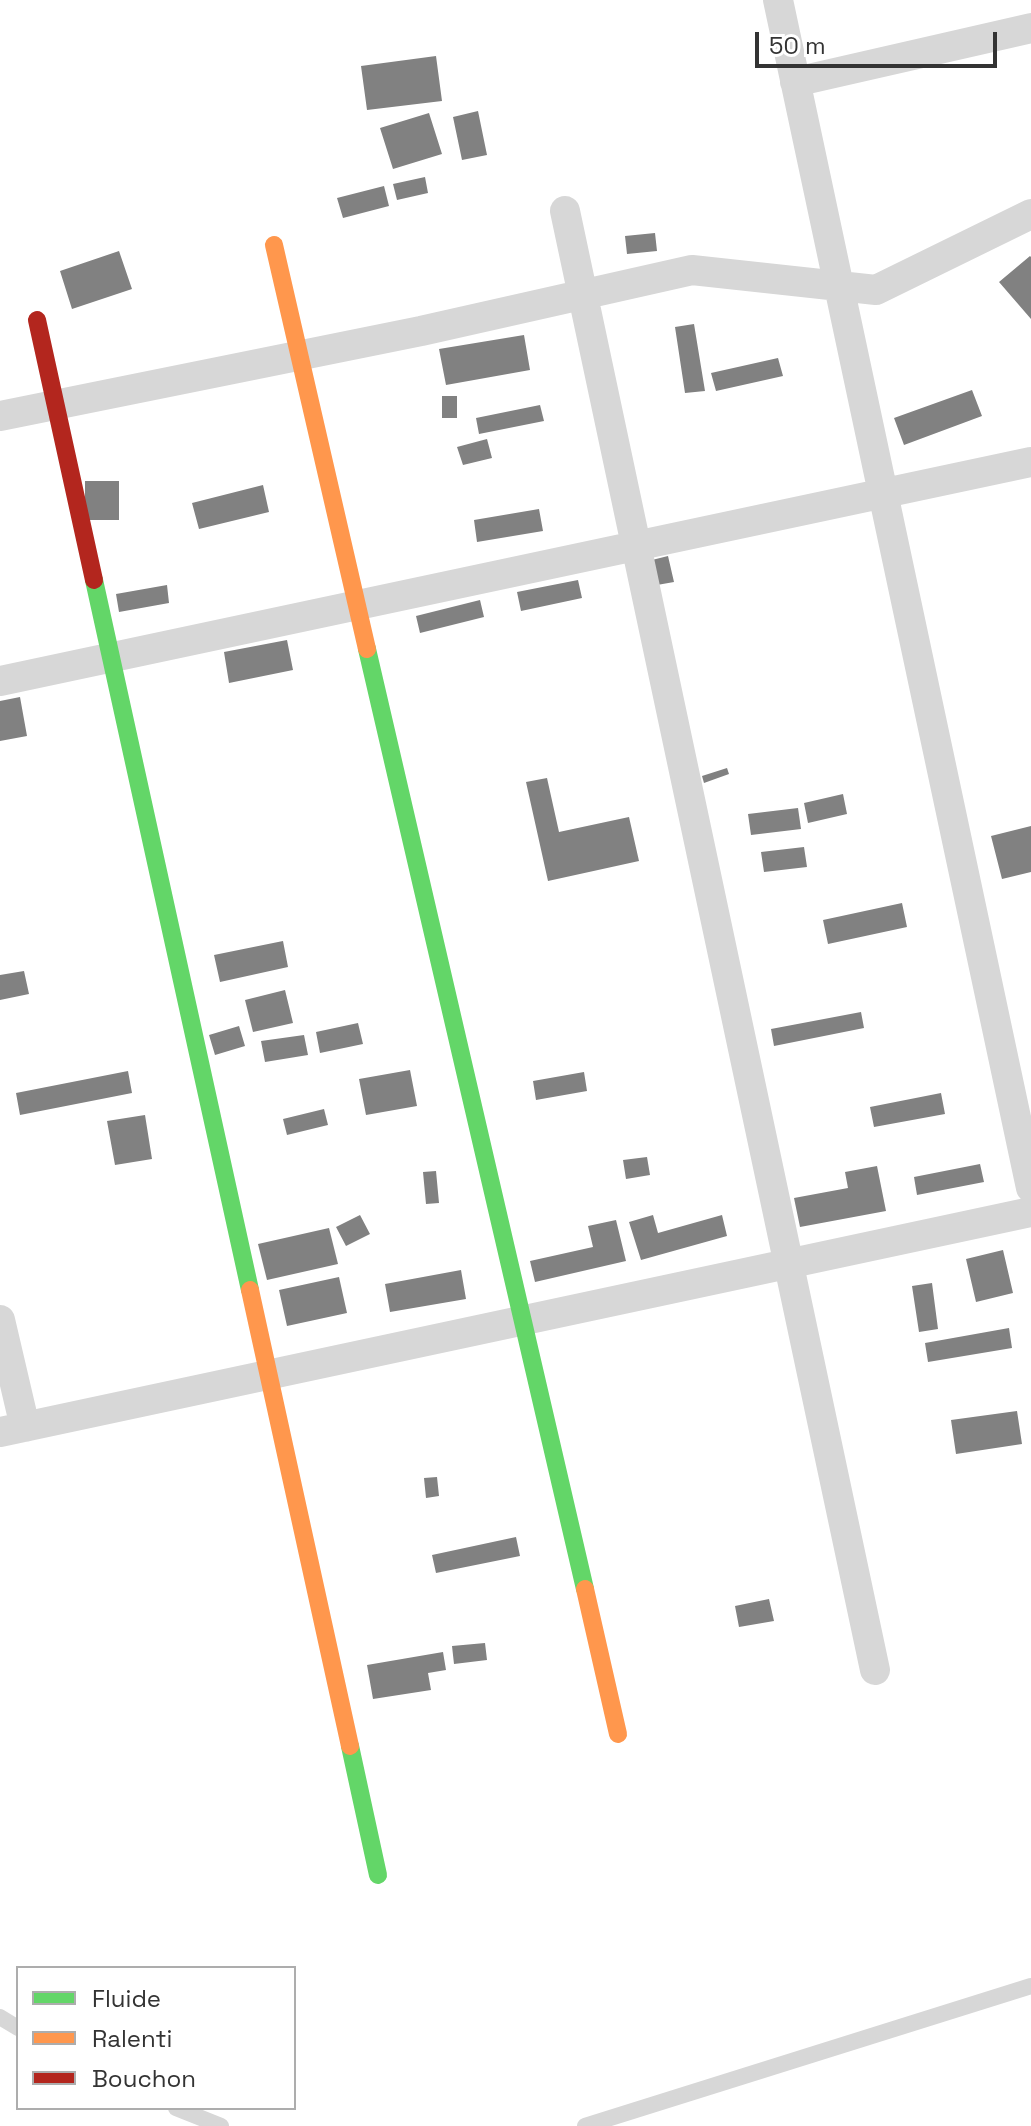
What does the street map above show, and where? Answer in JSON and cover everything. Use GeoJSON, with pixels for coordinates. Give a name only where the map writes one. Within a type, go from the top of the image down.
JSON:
{"type":"FeatureCollection","features":[{"type":"Feature","properties":{"kind":"street"},"geometry":{"type":"LineString","coordinates":[[778,0],[1031,1188]]}},
{"type":"Feature","properties":{"kind":"street"},"geometry":{"type":"LineString","coordinates":[[795,82],[1031,28]]}},
{"type":"Feature","properties":{"kind":"street"},"geometry":{"type":"LineString","coordinates":[[565,211],[875,1670]]}},
{"type":"Feature","properties":{"kind":"street"},"geometry":{"type":"LineString","coordinates":[[0,416],[299,356],[692,270],[876,290],[1031,214]]}},
{"type":"Feature","properties":{"kind":"street"},"geometry":{"type":"LineString","coordinates":[[274,245],[618,1734]]}},
{"type":"Feature","properties":{"kind":"street"},"geometry":{"type":"LineString","coordinates":[[37,320],[378,1875]]}},
{"type":"Feature","properties":{"kind":"street"},"geometry":{"type":"LineString","coordinates":[[0,681],[1031,462]]}},
{"type":"Feature","properties":{"kind":"street"},"geometry":{"type":"LineString","coordinates":[[0,1320],[12,1429],[1031,1212]]}},
{"type":"Feature","properties":{"kind":"lane"},"geometry":{"type":"LineString","coordinates":[[585,2126],[1031,1986]]}},
{"type":"Feature","properties":{"kind":"lane"},"geometry":{"type":"LineString","coordinates":[[181,2110],[221,2126]]}},
{"type":"Feature","properties":{"kind":"building"},"geometry":{"type":"Polygon","coordinates":[[[436,56],[442,101],[367,110],[361,66],[436,56]]]}},
{"type":"Feature","properties":{"kind":"building"},"geometry":{"type":"Polygon","coordinates":[[[478,111],[487,155],[462,160],[453,117],[478,111]]]}},
{"type":"Feature","properties":{"kind":"building"},"geometry":{"type":"Polygon","coordinates":[[[429,113],[442,154],[393,169],[380,128],[429,113]]]}},
{"type":"Feature","properties":{"kind":"building"},"geometry":{"type":"Polygon","coordinates":[[[425,177],[428,193],[397,200],[393,184],[425,177]]]}},
{"type":"Feature","properties":{"kind":"building"},"geometry":{"type":"Polygon","coordinates":[[[384,186],[389,206],[343,218],[337,198],[384,186]]]}},
{"type":"Feature","properties":{"kind":"building"},"geometry":{"type":"Polygon","coordinates":[[[655,233],[657,251],[627,254],[625,236],[655,233]]]}},
{"type":"Feature","properties":{"kind":"building"},"geometry":{"type":"Polygon","coordinates":[[[119,251],[132,289],[72,309],[60,271],[119,251]]]}},
{"type":"Feature","properties":{"kind":"building"},"geometry":{"type":"Polygon","coordinates":[[[1031,257],[1031,319],[999,282],[1031,257]]]}},
{"type":"Feature","properties":{"kind":"building"},"geometry":{"type":"Polygon","coordinates":[[[694,324],[705,391],[685,393],[675,327],[694,324]]]}},
{"type":"Feature","properties":{"kind":"building"},"geometry":{"type":"Polygon","coordinates":[[[524,335],[530,370],[446,385],[439,349],[524,335]]]}},
{"type":"Feature","properties":{"kind":"building"},"geometry":{"type":"Polygon","coordinates":[[[778,358],[783,376],[716,391],[711,373],[778,358]]]}},
{"type":"Feature","properties":{"kind":"building"},"geometry":{"type":"Polygon","coordinates":[[[972,390],[982,416],[904,445],[894,418],[972,390]]]}},
{"type":"Feature","properties":{"kind":"building"},"geometry":{"type":"Polygon","coordinates":[[[442,396],[457,396],[457,418],[442,418],[442,396]]]}},
{"type":"Feature","properties":{"kind":"building"},"geometry":{"type":"Polygon","coordinates":[[[540,405],[544,421],[479,434],[476,418],[540,405]]]}},
{"type":"Feature","properties":{"kind":"building"},"geometry":{"type":"Polygon","coordinates":[[[487,439],[492,458],[463,465],[457,447],[487,439]]]}},
{"type":"Feature","properties":{"kind":"building"},"geometry":{"type":"Polygon","coordinates":[[[85,481],[119,481],[119,520],[85,520],[85,481]]]}},
{"type":"Feature","properties":{"kind":"building"},"geometry":{"type":"Polygon","coordinates":[[[263,485],[269,512],[199,529],[192,503],[263,485]]]}},
{"type":"Feature","properties":{"kind":"building"},"geometry":{"type":"Polygon","coordinates":[[[539,509],[543,531],[477,542],[474,520],[539,509]]]}},
{"type":"Feature","properties":{"kind":"building"},"geometry":{"type":"Polygon","coordinates":[[[668,556],[674,582],[657,585],[652,560],[668,556]]]}},
{"type":"Feature","properties":{"kind":"building"},"geometry":{"type":"Polygon","coordinates":[[[578,580],[582,598],[521,611],[517,592],[578,580]]]}},
{"type":"Feature","properties":{"kind":"building"},"geometry":{"type":"Polygon","coordinates":[[[167,585],[169,603],[119,612],[116,594],[167,585]]]}},
{"type":"Feature","properties":{"kind":"building"},"geometry":{"type":"Polygon","coordinates":[[[480,600],[484,617],[420,633],[416,616],[480,600]]]}},
{"type":"Feature","properties":{"kind":"building"},"geometry":{"type":"Polygon","coordinates":[[[287,640],[293,670],[229,683],[224,652],[287,640]]]}},
{"type":"Feature","properties":{"kind":"building"},"geometry":{"type":"Polygon","coordinates":[[[20,697],[27,736],[0,741],[0,701],[20,697]]]}},
{"type":"Feature","properties":{"kind":"building"},"geometry":{"type":"Polygon","coordinates":[[[727,768],[729,774],[704,783],[702,776],[727,768]]]}},
{"type":"Feature","properties":{"kind":"building"},"geometry":{"type":"Polygon","coordinates":[[[547,778],[559,832],[629,817],[639,861],[548,881],[526,782],[547,778]]]}},
{"type":"Feature","properties":{"kind":"building"},"geometry":{"type":"Polygon","coordinates":[[[843,794],[847,814],[808,823],[804,803],[843,794]]]}},
{"type":"Feature","properties":{"kind":"building"},"geometry":{"type":"Polygon","coordinates":[[[798,808],[801,829],[751,835],[748,814],[798,808]]]}},
{"type":"Feature","properties":{"kind":"building"},"geometry":{"type":"Polygon","coordinates":[[[1031,826],[1031,872],[1002,879],[991,836],[1031,826]]]}},
{"type":"Feature","properties":{"kind":"building"},"geometry":{"type":"Polygon","coordinates":[[[804,847],[807,867],[764,872],[761,852],[804,847]]]}},
{"type":"Feature","properties":{"kind":"building"},"geometry":{"type":"Polygon","coordinates":[[[902,903],[907,927],[828,944],[823,920],[902,903]]]}},
{"type":"Feature","properties":{"kind":"building"},"geometry":{"type":"Polygon","coordinates":[[[283,941],[288,967],[220,982],[214,955],[283,941]]]}},
{"type":"Feature","properties":{"kind":"building"},"geometry":{"type":"Polygon","coordinates":[[[24,971],[29,994],[0,1000],[0,975],[24,971]]]}},
{"type":"Feature","properties":{"kind":"building"},"geometry":{"type":"Polygon","coordinates":[[[285,990],[293,1023],[253,1032],[245,1000],[285,990]]]}},
{"type":"Feature","properties":{"kind":"building"},"geometry":{"type":"Polygon","coordinates":[[[861,1012],[864,1028],[774,1046],[771,1029],[861,1012]]]}},
{"type":"Feature","properties":{"kind":"building"},"geometry":{"type":"Polygon","coordinates":[[[358,1023],[363,1044],[320,1053],[316,1032],[358,1023]]]}},
{"type":"Feature","properties":{"kind":"building"},"geometry":{"type":"Polygon","coordinates":[[[239,1026],[245,1046],[215,1055],[209,1035],[239,1026]]]}},
{"type":"Feature","properties":{"kind":"building"},"geometry":{"type":"Polygon","coordinates":[[[304,1035],[308,1055],[265,1062],[261,1041],[304,1035]]]}},
{"type":"Feature","properties":{"kind":"building"},"geometry":{"type":"Polygon","coordinates":[[[410,1070],[417,1106],[366,1115],[359,1079],[410,1070]]]}},
{"type":"Feature","properties":{"kind":"building"},"geometry":{"type":"Polygon","coordinates":[[[128,1071],[132,1093],[20,1115],[16,1093],[128,1071]]]}},
{"type":"Feature","properties":{"kind":"building"},"geometry":{"type":"Polygon","coordinates":[[[584,1072],[587,1091],[536,1100],[533,1081],[584,1072]]]}},
{"type":"Feature","properties":{"kind":"building"},"geometry":{"type":"Polygon","coordinates":[[[941,1093],[945,1114],[874,1127],[870,1107],[941,1093]]]}},
{"type":"Feature","properties":{"kind":"building"},"geometry":{"type":"Polygon","coordinates":[[[324,1109],[328,1125],[287,1135],[283,1119],[324,1109]]]}},
{"type":"Feature","properties":{"kind":"building"},"geometry":{"type":"Polygon","coordinates":[[[145,1115],[152,1159],[115,1165],[107,1121],[145,1115]]]}},
{"type":"Feature","properties":{"kind":"building"},"geometry":{"type":"Polygon","coordinates":[[[647,1157],[650,1175],[626,1179],[623,1160],[647,1157]]]}},
{"type":"Feature","properties":{"kind":"building"},"geometry":{"type":"Polygon","coordinates":[[[980,1164],[984,1182],[917,1195],[914,1177],[980,1164]]]}},
{"type":"Feature","properties":{"kind":"building"},"geometry":{"type":"Polygon","coordinates":[[[877,1166],[886,1211],[800,1227],[794,1198],[848,1188],[845,1172],[877,1166]]]}},
{"type":"Feature","properties":{"kind":"building"},"geometry":{"type":"Polygon","coordinates":[[[436,1171],[439,1203],[426,1204],[423,1172],[436,1171]]]}},
{"type":"Feature","properties":{"kind":"building"},"geometry":{"type":"Polygon","coordinates":[[[360,1215],[370,1234],[346,1246],[336,1227],[360,1215]]]}},
{"type":"Feature","properties":{"kind":"building"},"geometry":{"type":"Polygon","coordinates":[[[653,1215],[658,1233],[722,1215],[727,1236],[641,1260],[629,1222],[653,1215]]]}},
{"type":"Feature","properties":{"kind":"building"},"geometry":{"type":"Polygon","coordinates":[[[616,1220],[626,1261],[535,1282],[530,1261],[593,1247],[588,1226],[616,1220]]]}},
{"type":"Feature","properties":{"kind":"building"},"geometry":{"type":"Polygon","coordinates":[[[329,1228],[338,1264],[267,1280],[258,1244],[329,1228]]]}},
{"type":"Feature","properties":{"kind":"building"},"geometry":{"type":"Polygon","coordinates":[[[1003,1250],[1013,1293],[976,1302],[966,1259],[1003,1250]]]}},
{"type":"Feature","properties":{"kind":"building"},"geometry":{"type":"Polygon","coordinates":[[[461,1270],[466,1299],[390,1312],[385,1284],[461,1270]]]}},
{"type":"Feature","properties":{"kind":"building"},"geometry":{"type":"Polygon","coordinates":[[[339,1277],[347,1313],[287,1326],[279,1290],[339,1277]]]}},
{"type":"Feature","properties":{"kind":"building"},"geometry":{"type":"Polygon","coordinates":[[[932,1283],[938,1329],[919,1332],[912,1286],[932,1283]]]}},
{"type":"Feature","properties":{"kind":"building"},"geometry":{"type":"Polygon","coordinates":[[[1009,1328],[1012,1348],[928,1362],[925,1343],[1009,1328]]]}},
{"type":"Feature","properties":{"kind":"building"},"geometry":{"type":"Polygon","coordinates":[[[1017,1411],[1022,1444],[956,1454],[951,1420],[1017,1411]]]}},
{"type":"Feature","properties":{"kind":"building"},"geometry":{"type":"Polygon","coordinates":[[[437,1477],[439,1496],[426,1498],[424,1478],[437,1477]]]}},
{"type":"Feature","properties":{"kind":"building"},"geometry":{"type":"Polygon","coordinates":[[[516,1537],[520,1556],[436,1573],[432,1555],[516,1537]]]}},
{"type":"Feature","properties":{"kind":"building"},"geometry":{"type":"Polygon","coordinates":[[[769,1599],[774,1621],[739,1627],[735,1606],[769,1599]]]}},
{"type":"Feature","properties":{"kind":"building"},"geometry":{"type":"Polygon","coordinates":[[[485,1643],[487,1660],[454,1664],[452,1646],[485,1643]]]}},
{"type":"Feature","properties":{"kind":"building"},"geometry":{"type":"Polygon","coordinates":[[[443,1652],[446,1670],[428,1673],[431,1690],[373,1699],[367,1665],[443,1652]]]}},
{"type":"Feature","properties":{"kind":"traffic: fast"},"geometry":{"type":"LineString","coordinates":[[94,580],[250,1290]]}},
{"type":"Feature","properties":{"kind":"traffic: fast"},"geometry":{"type":"LineString","coordinates":[[367,649],[585,1589]]}},
{"type":"Feature","properties":{"kind":"traffic: fast"},"geometry":{"type":"LineString","coordinates":[[350,1746],[378,1875]]}},
{"type":"Feature","properties":{"kind":"traffic: slow"},"geometry":{"type":"LineString","coordinates":[[274,245],[367,649]]}},
{"type":"Feature","properties":{"kind":"traffic: slow"},"geometry":{"type":"LineString","coordinates":[[250,1290],[350,1746]]}},
{"type":"Feature","properties":{"kind":"traffic: slow"},"geometry":{"type":"LineString","coordinates":[[585,1589],[618,1734]]}},
{"type":"Feature","properties":{"kind":"traffic: jam"},"geometry":{"type":"LineString","coordinates":[[37,320],[94,580]]}}]}
